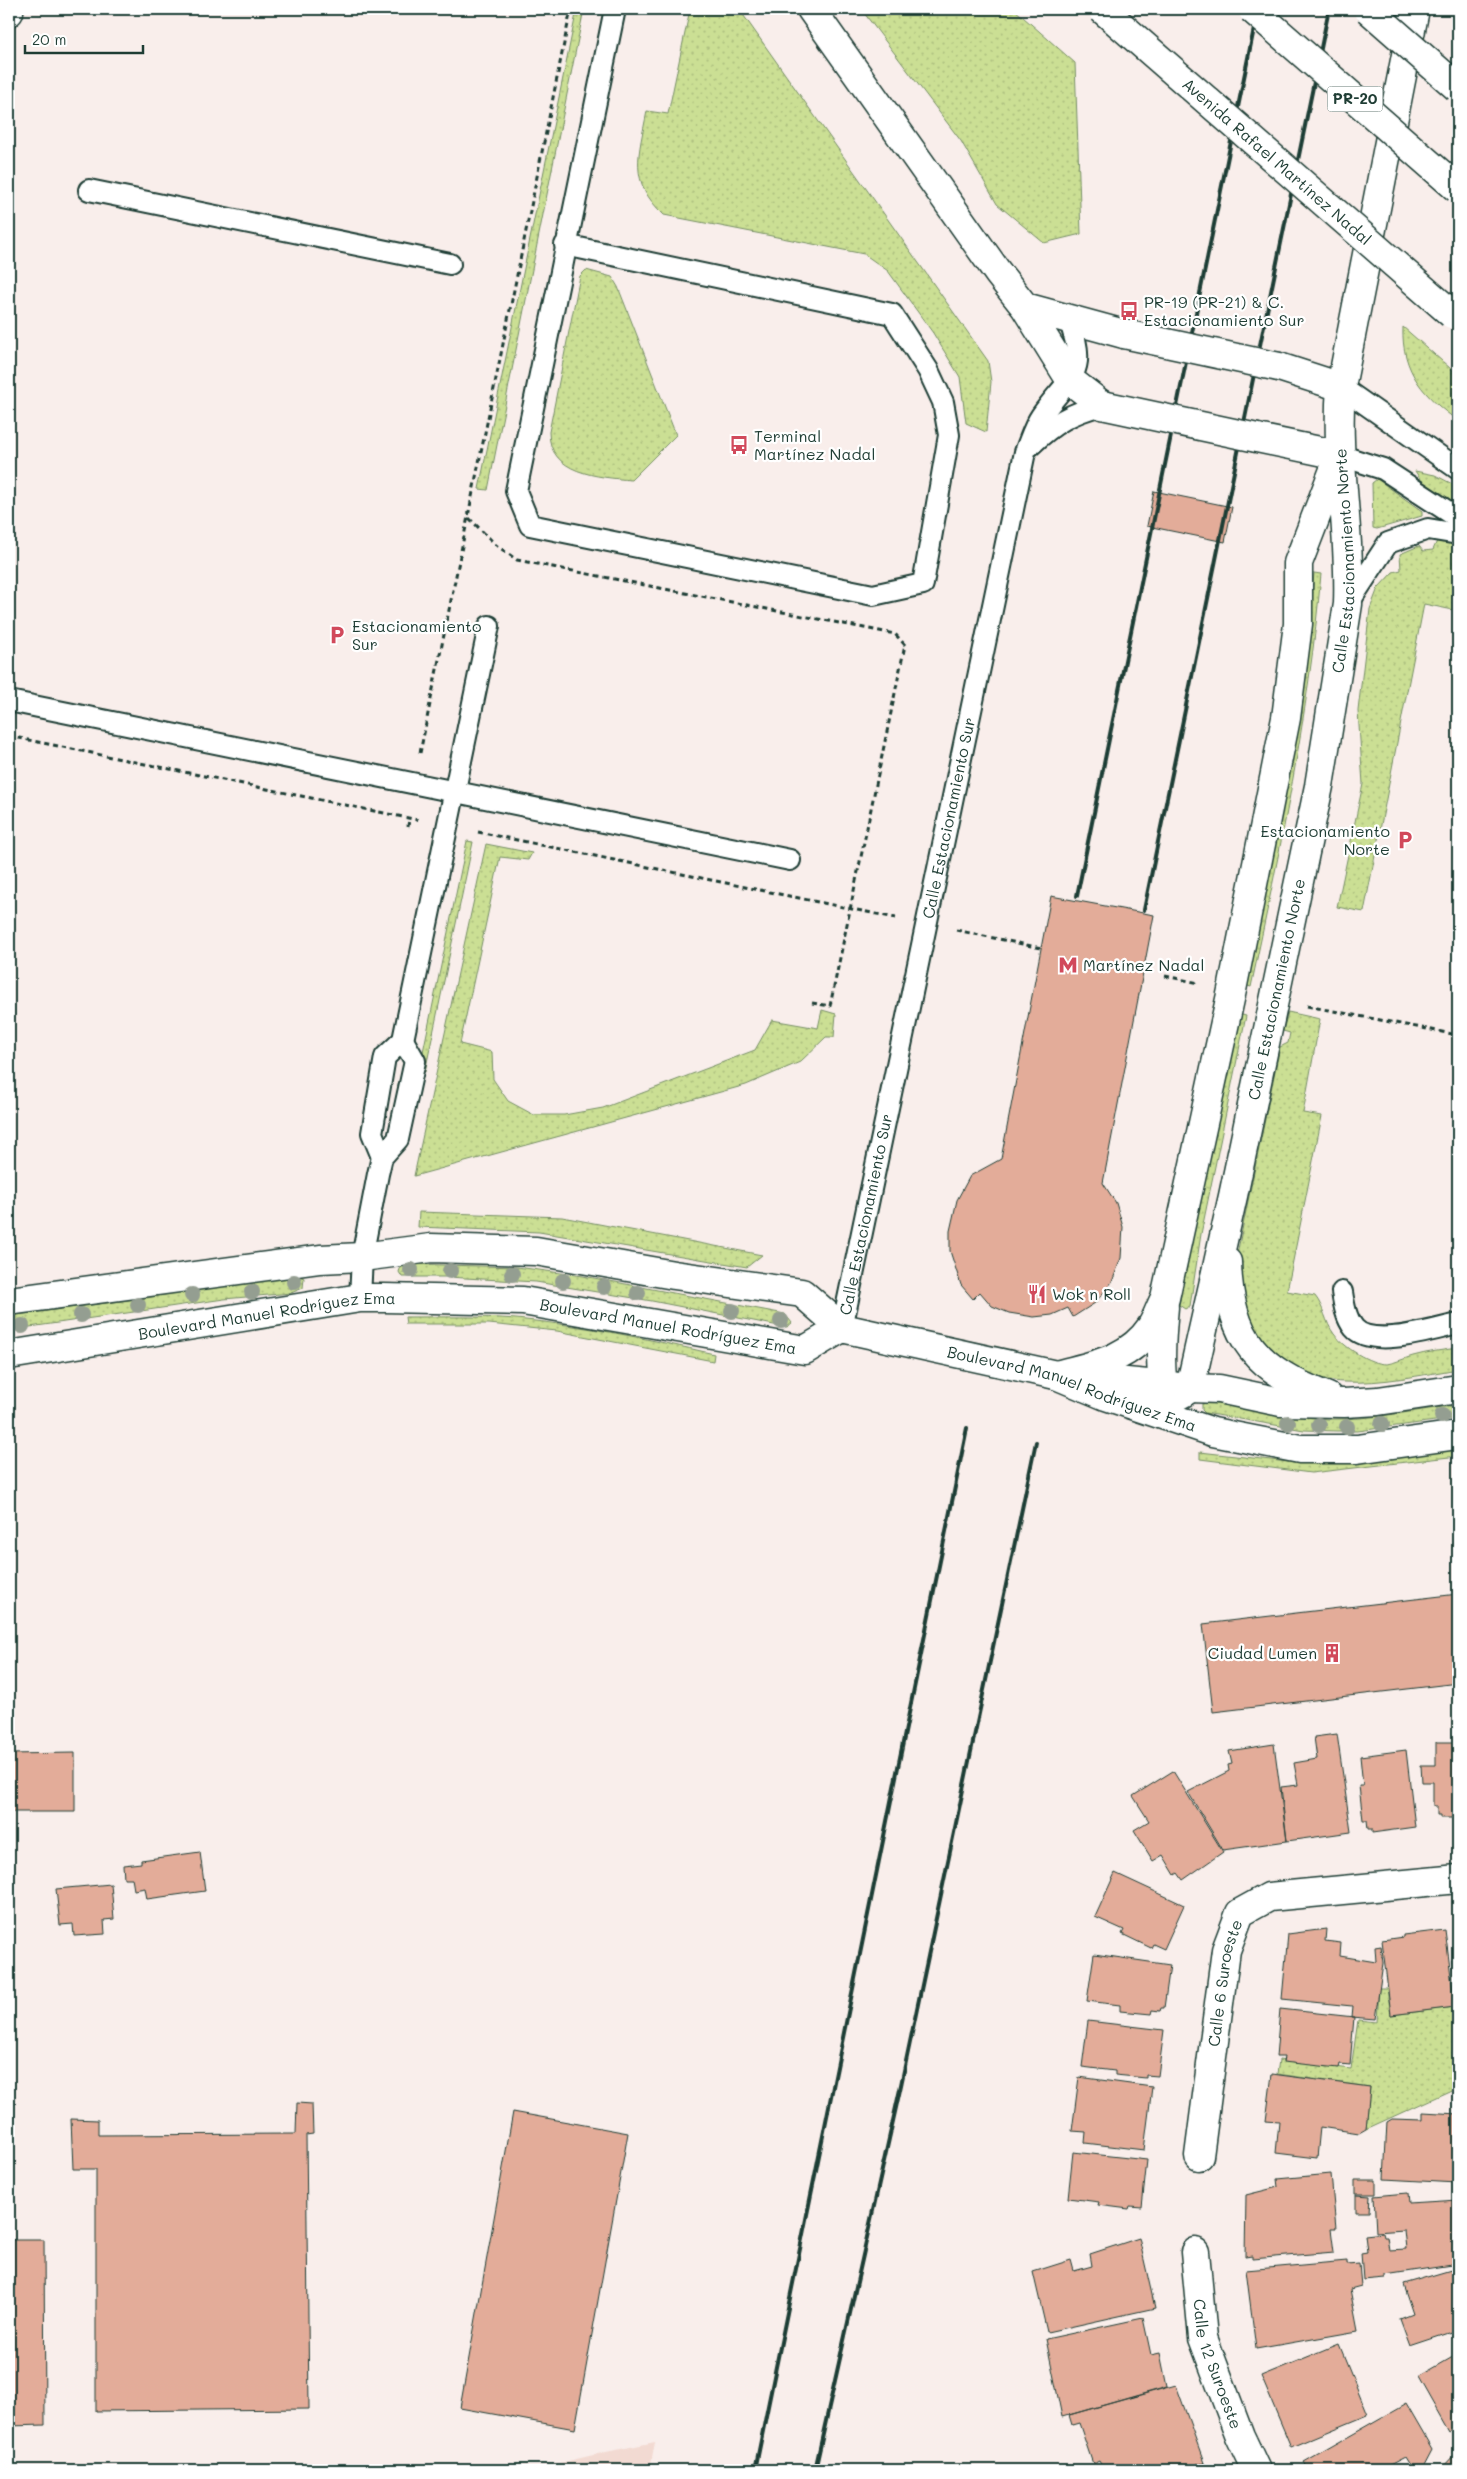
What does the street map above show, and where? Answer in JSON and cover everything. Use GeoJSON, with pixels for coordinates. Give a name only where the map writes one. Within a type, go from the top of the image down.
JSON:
{"type":"FeatureCollection","features":[{"type":"Feature","properties":{"kind":"main road"},"geometry":{"type":"LineString","coordinates":[[811,9],[998,273],[1025,307],[1071,381],[1102,405],[1339,456],[1341,386],[1415,9]]}},
{"type":"Feature","properties":{"kind":"main road","name":"Avenida Rafael Martínez Nadal"},"geometry":{"type":"LineString","coordinates":[[1102,9],[1452,314]]}},
{"type":"Feature","properties":{"kind":"main road","name":"PR-20"},"geometry":{"type":"LineString","coordinates":[[1252,9],[1458,189]]}},
{"type":"Feature","properties":{"kind":"main road"},"geometry":{"type":"LineString","coordinates":[[1368,9],[1458,88]]}},
{"type":"Feature","properties":{"kind":"main road"},"geometry":{"type":"LineString","coordinates":[[1025,307],[1124,334],[1279,367],[1341,386]]}},
{"type":"Feature","properties":{"kind":"main road","name":"Calle Estacionamiento Norte"},"geometry":{"type":"LineString","coordinates":[[1174,1391],[1234,1196],[1319,786],[1348,604],[1349,573],[1339,456]]}},
{"type":"Feature","properties":{"kind":"main road","name":"Calle Estacionamiento Norte"},"geometry":{"type":"LineString","coordinates":[[1056,1375],[1114,1360],[1132,1347],[1151,1327],[1165,1298],[1232,990],[1286,718],[1298,624],[1298,564],[1339,456]]}},
{"type":"Feature","properties":{"kind":"main road"},"geometry":{"type":"LineString","coordinates":[[1234,1196],[1227,1260],[1228,1292],[1239,1330],[1254,1353],[1277,1373],[1297,1385],[1344,1403]]}},
{"type":"Feature","properties":{"kind":"main road"},"geometry":{"type":"LineString","coordinates":[[9,1300],[320,1259],[362,1257],[431,1248],[475,1248],[554,1254],[674,1275],[802,1293],[842,1328]]}},
{"type":"Feature","properties":{"kind":"main road","name":"Boulevard Manuel Rodríguez Ema"},"geometry":{"type":"LineString","coordinates":[[9,1355],[360,1298],[474,1298],[523,1301],[805,1350],[842,1328],[1056,1375],[1106,1396],[1213,1432],[1300,1449],[1357,1449],[1458,1435]]}},
{"type":"Feature","properties":{"kind":"main road"},"geometry":{"type":"LineString","coordinates":[[1165,1298],[1161,1345],[1174,1391],[1213,1432]]}},
{"type":"Feature","properties":{"kind":"main road"},"geometry":{"type":"LineString","coordinates":[[1056,1375],[1174,1391]]}},
{"type":"Feature","properties":{"kind":"main road"},"geometry":{"type":"LineString","coordinates":[[1106,1396],[1219,1389],[1281,1402],[1344,1403],[1378,1401],[1458,1389]]}},
{"type":"Feature","properties":{"kind":"main road","name":"Calle 6 Suroeste"},"geometry":{"type":"LineString","coordinates":[[1199,2156],[1226,1950],[1240,1913],[1269,1897],[1458,1879]]}},
{"type":"Feature","properties":{"kind":"main road","name":"Calle 12 Suroeste"},"geometry":{"type":"LineString","coordinates":[[1195,2252],[1204,2338],[1240,2436],[1256,2470]]}},
{"type":"Feature","properties":{"kind":"lane"},"geometry":{"type":"LineString","coordinates":[[565,246],[892,314],[928,370],[943,402],[949,435],[923,584],[874,595],[530,526],[516,491],[565,246],[615,9]]}},
{"type":"Feature","properties":{"kind":"lane"},"geometry":{"type":"LineString","coordinates":[[89,190],[450,264]]}},
{"type":"Feature","properties":{"kind":"lane","name":"Calle Estacionamiento Sur"},"geometry":{"type":"LineString","coordinates":[[842,1328],[1025,452],[1040,417],[1071,381],[1078,359],[1074,332],[1069,320]]}},
{"type":"Feature","properties":{"kind":"lane"},"geometry":{"type":"LineString","coordinates":[[1341,386],[1458,469]]}},
{"type":"Feature","properties":{"kind":"lane"},"geometry":{"type":"LineString","coordinates":[[1025,452],[1053,425],[1080,411],[1102,405]]}},
{"type":"Feature","properties":{"kind":"lane"},"geometry":{"type":"LineString","coordinates":[[1339,456],[1383,469],[1458,518]]}},
{"type":"Feature","properties":{"kind":"lane"},"geometry":{"type":"LineString","coordinates":[[1348,604],[1388,543],[1428,529],[1458,534]]}},
{"type":"Feature","properties":{"kind":"lane"},"geometry":{"type":"LineString","coordinates":[[382,1158],[372,1132],[385,1057],[403,1040],[489,626]]}},
{"type":"Feature","properties":{"kind":"lane"},"geometry":{"type":"LineString","coordinates":[[9,700],[454,793],[790,860]]}},
{"type":"Feature","properties":{"kind":"lane"},"geometry":{"type":"LineString","coordinates":[[360,1298],[362,1257],[382,1158],[398,1138],[415,1061],[403,1040]]}},
{"type":"Feature","properties":{"kind":"lane"},"geometry":{"type":"LineString","coordinates":[[1342,1292],[1346,1314],[1355,1330],[1376,1338],[1396,1338],[1458,1324]]}},
{"type":"Feature","properties":{"kind":"path"},"geometry":{"type":"LineString","coordinates":[[408,828],[408,818],[445,627],[469,518],[571,9]]}},
{"type":"Feature","properties":{"kind":"path"},"geometry":{"type":"LineString","coordinates":[[469,518],[496,545],[517,560],[895,634],[900,637],[905,645],[830,1006],[812,1003]]}},
{"type":"Feature","properties":{"kind":"path"},"geometry":{"type":"LineString","coordinates":[[9,736],[1041,948]]}},
{"type":"Feature","properties":{"kind":"path"},"geometry":{"type":"LineString","coordinates":[[1165,976],[1232,990]]}},
{"type":"Feature","properties":{"kind":"path"},"geometry":{"type":"LineString","coordinates":[[1275,1000],[1458,1035]]}},
{"type":"Feature","properties":{"kind":"shaded area"},"geometry":{"type":"Polygon","coordinates":[[[655,2442],[650,2470],[530,2470],[606,2452],[655,2442]]]}},
{"type":"Feature","properties":{"kind":"green space"},"geometry":{"type":"Polygon","coordinates":[[[577,9],[584,9],[488,490],[479,489],[577,9]]]}},
{"type":"Feature","properties":{"kind":"green space"},"geometry":{"type":"Polygon","coordinates":[[[690,9],[739,9],[988,361],[991,382],[986,432],[966,423],[960,377],[933,333],[888,271],[864,254],[664,215],[652,202],[640,178],[639,154],[641,141],[647,111],[668,114],[690,9]]]}},
{"type":"Feature","properties":{"kind":"green space"},"geometry":{"type":"Polygon","coordinates":[[[861,9],[1014,9],[1075,63],[1081,234],[1044,243],[997,204],[961,141],[861,9]]]}},
{"type":"Feature","properties":{"kind":"green space"},"geometry":{"type":"Polygon","coordinates":[[[586,270],[612,277],[618,287],[676,435],[631,480],[591,475],[578,471],[566,465],[557,457],[551,446],[549,432],[580,276],[586,270]]]}},
{"type":"Feature","properties":{"kind":"green space"},"geometry":{"type":"Polygon","coordinates":[[[1403,327],[1458,375],[1458,421],[1435,403],[1417,382],[1406,357],[1403,343],[1403,327]]]}},
{"type":"Feature","properties":{"kind":"green space"},"geometry":{"type":"Polygon","coordinates":[[[1415,471],[1435,475],[1458,487],[1458,507],[1421,480],[1415,471]]]}},
{"type":"Feature","properties":{"kind":"green space"},"geometry":{"type":"Polygon","coordinates":[[[1377,479],[1422,511],[1422,516],[1377,529],[1373,528],[1372,483],[1377,479]]]}},
{"type":"Feature","properties":{"kind":"green space"},"geometry":{"type":"Polygon","coordinates":[[[1437,541],[1458,543],[1458,611],[1424,604],[1364,912],[1337,907],[1363,784],[1358,711],[1370,609],[1378,588],[1393,572],[1401,570],[1400,554],[1419,546],[1423,551],[1433,550],[1437,541]]]}},
{"type":"Feature","properties":{"kind":"green space"},"geometry":{"type":"Polygon","coordinates":[[[1314,573],[1321,574],[1309,678],[1283,833],[1251,987],[1245,985],[1310,620],[1314,573]]]}},
{"type":"Feature","properties":{"kind":"green space"},"geometry":{"type":"Polygon","coordinates":[[[467,841],[473,842],[425,1072],[419,1071],[467,841]]]}},
{"type":"Feature","properties":{"kind":"green space"},"geometry":{"type":"Polygon","coordinates":[[[486,844],[532,853],[528,860],[500,857],[460,1044],[492,1052],[493,1079],[508,1101],[534,1115],[564,1115],[603,1108],[755,1050],[772,1020],[818,1028],[822,1010],[836,1014],[834,1037],[826,1037],[800,1062],[746,1085],[414,1176],[486,844]]]}},
{"type":"Feature","properties":{"kind":"green space"},"geometry":{"type":"Polygon","coordinates":[[[1288,1012],[1320,1019],[1303,1113],[1322,1116],[1287,1291],[1315,1296],[1334,1334],[1350,1349],[1365,1358],[1387,1364],[1424,1353],[1458,1348],[1458,1369],[1373,1382],[1327,1380],[1300,1369],[1285,1360],[1272,1350],[1253,1325],[1242,1297],[1235,1264],[1280,1047],[1288,1043],[1290,1033],[1283,1031],[1288,1012]]]}},
{"type":"Feature","properties":{"kind":"green space"},"geometry":{"type":"Polygon","coordinates":[[[1238,1014],[1246,1016],[1201,1234],[1190,1306],[1185,1309],[1179,1305],[1238,1014]]]}},
{"type":"Feature","properties":{"kind":"green space"},"geometry":{"type":"Polygon","coordinates":[[[419,1212],[562,1217],[762,1255],[747,1267],[539,1232],[418,1227],[419,1212]]]}},
{"type":"Feature","properties":{"kind":"green space"},"geometry":{"type":"Polygon","coordinates":[[[406,1264],[517,1267],[583,1276],[785,1314],[792,1323],[787,1327],[779,1326],[652,1301],[536,1282],[447,1277],[402,1277],[399,1272],[401,1266],[406,1264]]]}},
{"type":"Feature","properties":{"kind":"green space"},"geometry":{"type":"Polygon","coordinates":[[[295,1274],[304,1278],[303,1288],[291,1293],[224,1299],[9,1330],[9,1316],[151,1297],[295,1274]]]}},
{"type":"Feature","properties":{"kind":"green space"},"geometry":{"type":"Polygon","coordinates":[[[405,1317],[516,1319],[616,1333],[714,1354],[713,1361],[557,1331],[489,1324],[406,1324],[405,1317]]]}},
{"type":"Feature","properties":{"kind":"green space"},"geometry":{"type":"Polygon","coordinates":[[[1207,1403],[1328,1419],[1377,1416],[1458,1405],[1458,1418],[1358,1431],[1304,1430],[1205,1413],[1202,1410],[1202,1404],[1207,1403]]]}},
{"type":"Feature","properties":{"kind":"green space"},"geometry":{"type":"Polygon","coordinates":[[[1458,1446],[1458,1456],[1311,1473],[1200,1459],[1200,1452],[1297,1463],[1327,1462],[1458,1446]]]}},
{"type":"Feature","properties":{"kind":"green space"},"geometry":{"type":"Polygon","coordinates":[[[1379,1988],[1387,1988],[1391,2015],[1455,2007],[1458,2015],[1458,2087],[1366,2129],[1370,2087],[1277,2074],[1279,2060],[1351,2069],[1358,2020],[1377,2022],[1379,1988]]]}},
{"type":"Feature","properties":{"kind":"building"},"geometry":{"type":"Polygon","coordinates":[[[1154,491],[1232,507],[1225,542],[1147,526],[1154,491]]]}},
{"type":"Feature","properties":{"kind":"building"},"geometry":{"type":"Polygon","coordinates":[[[1051,896],[1154,915],[1103,1183],[1116,1203],[1123,1227],[1121,1258],[1112,1282],[1095,1303],[1073,1317],[1068,1308],[1052,1315],[1034,1317],[1009,1313],[992,1306],[980,1292],[973,1299],[961,1285],[950,1251],[950,1231],[957,1200],[970,1176],[1001,1159],[1051,896]]]}},
{"type":"Feature","properties":{"kind":"building","name":"Ciudad Lumen"},"geometry":{"type":"Polygon","coordinates":[[[1458,1594],[1458,1683],[1213,1712],[1203,1624],[1458,1594]]]}},
{"type":"Feature","properties":{"kind":"building"},"geometry":{"type":"Polygon","coordinates":[[[1337,1734],[1351,1832],[1287,1841],[1281,1787],[1298,1785],[1294,1763],[1317,1759],[1314,1737],[1337,1734]]]}},
{"type":"Feature","properties":{"kind":"building"},"geometry":{"type":"Polygon","coordinates":[[[1436,1742],[1458,1742],[1458,1818],[1440,1818],[1440,1815],[1437,1815],[1437,1806],[1433,1806],[1433,1782],[1422,1782],[1421,1765],[1436,1765],[1436,1742]]]}},
{"type":"Feature","properties":{"kind":"building"},"geometry":{"type":"Polygon","coordinates":[[[1274,1744],[1287,1841],[1223,1850],[1188,1792],[1229,1771],[1228,1765],[1232,1764],[1229,1751],[1274,1744]]]}},
{"type":"Feature","properties":{"kind":"building"},"geometry":{"type":"Polygon","coordinates":[[[1406,1750],[1415,1827],[1372,1833],[1372,1829],[1368,1829],[1367,1820],[1363,1820],[1359,1786],[1363,1786],[1360,1756],[1406,1750]]]}},
{"type":"Feature","properties":{"kind":"building"},"geometry":{"type":"Polygon","coordinates":[[[75,1753],[75,1812],[9,1812],[9,1754],[75,1753]]]}},
{"type":"Feature","properties":{"kind":"building"},"geometry":{"type":"Polygon","coordinates":[[[1173,1771],[1223,1852],[1183,1880],[1178,1873],[1175,1875],[1163,1855],[1153,1861],[1134,1830],[1149,1821],[1133,1796],[1173,1771]]]}},
{"type":"Feature","properties":{"kind":"building"},"geometry":{"type":"Polygon","coordinates":[[[200,1852],[205,1891],[147,1899],[145,1888],[134,1890],[132,1878],[124,1878],[123,1865],[141,1863],[141,1860],[200,1852]]]}},
{"type":"Feature","properties":{"kind":"building"},"geometry":{"type":"Polygon","coordinates":[[[1115,1873],[1184,1905],[1164,1949],[1153,1944],[1151,1948],[1122,1934],[1124,1930],[1095,1917],[1115,1873]]]}},
{"type":"Feature","properties":{"kind":"building"},"geometry":{"type":"Polygon","coordinates":[[[111,1884],[114,1919],[104,1920],[105,1934],[74,1936],[73,1924],[60,1925],[56,1889],[111,1884]]]}},
{"type":"Feature","properties":{"kind":"building"},"geometry":{"type":"Polygon","coordinates":[[[1326,1929],[1325,1941],[1341,1943],[1340,1956],[1376,1962],[1375,1947],[1381,1946],[1383,1963],[1375,2019],[1351,2017],[1352,2006],[1282,1999],[1288,1934],[1326,1929]]]}},
{"type":"Feature","properties":{"kind":"building"},"geometry":{"type":"Polygon","coordinates":[[[1445,1930],[1455,2007],[1391,2015],[1382,1940],[1403,1937],[1403,1935],[1445,1930]]]}},
{"type":"Feature","properties":{"kind":"building"},"geometry":{"type":"Polygon","coordinates":[[[1094,1954],[1170,1965],[1164,2008],[1161,2008],[1160,2011],[1152,2010],[1151,2014],[1120,2011],[1120,2005],[1087,2001],[1094,1954]]]}},
{"type":"Feature","properties":{"kind":"building"},"geometry":{"type":"Polygon","coordinates":[[[1452,1960],[1458,1960],[1458,2000],[1452,1960]]]}},
{"type":"Feature","properties":{"kind":"building"},"geometry":{"type":"Polygon","coordinates":[[[1280,2009],[1354,2017],[1350,2065],[1340,2064],[1339,2068],[1283,2062],[1284,2057],[1276,2057],[1280,2009]]]}},
{"type":"Feature","properties":{"kind":"building"},"geometry":{"type":"Polygon","coordinates":[[[1088,2021],[1164,2030],[1158,2076],[1146,2075],[1146,2078],[1115,2075],[1115,2071],[1082,2067],[1088,2021]]]}},
{"type":"Feature","properties":{"kind":"building"},"geometry":{"type":"Polygon","coordinates":[[[1272,2074],[1370,2087],[1366,2129],[1359,2133],[1320,2127],[1317,2158],[1276,2153],[1279,2122],[1266,2121],[1272,2074]]]}},
{"type":"Feature","properties":{"kind":"building"},"geometry":{"type":"Polygon","coordinates":[[[1079,2077],[1152,2087],[1144,2150],[1085,2143],[1086,2132],[1072,2131],[1079,2077]]]}},
{"type":"Feature","properties":{"kind":"building"},"geometry":{"type":"Polygon","coordinates":[[[297,2103],[312,2104],[313,2134],[306,2135],[309,2409],[96,2411],[96,2169],[73,2169],[71,2119],[98,2120],[98,2135],[296,2134],[297,2103]]]}},
{"type":"Feature","properties":{"kind":"building"},"geometry":{"type":"Polygon","coordinates":[[[513,2112],[628,2133],[575,2429],[460,2408],[513,2112]]]}},
{"type":"Feature","properties":{"kind":"building"},"geometry":{"type":"Polygon","coordinates":[[[1423,2112],[1458,2114],[1458,2183],[1384,2179],[1387,2122],[1392,2119],[1423,2120],[1423,2112]]]}},
{"type":"Feature","properties":{"kind":"building"},"geometry":{"type":"Polygon","coordinates":[[[1073,2152],[1147,2160],[1142,2207],[1130,2206],[1129,2209],[1098,2205],[1099,2202],[1068,2198],[1073,2152]]]}},
{"type":"Feature","properties":{"kind":"building"},"geometry":{"type":"Polygon","coordinates":[[[1331,2174],[1336,2229],[1331,2229],[1334,2252],[1252,2259],[1252,2256],[1245,2257],[1246,2195],[1278,2187],[1277,2179],[1331,2174]]]}},
{"type":"Feature","properties":{"kind":"building"},"geometry":{"type":"Polygon","coordinates":[[[1355,2180],[1376,2180],[1376,2194],[1355,2194],[1355,2180]]]}},
{"type":"Feature","properties":{"kind":"building"},"geometry":{"type":"Polygon","coordinates":[[[1408,2193],[1409,2203],[1458,2200],[1458,2264],[1385,2275],[1385,2278],[1363,2280],[1361,2253],[1367,2252],[1365,2235],[1383,2233],[1384,2237],[1387,2237],[1389,2250],[1406,2249],[1404,2230],[1376,2232],[1374,2196],[1408,2193]]]}},
{"type":"Feature","properties":{"kind":"building"},"geometry":{"type":"Polygon","coordinates":[[[1356,2195],[1370,2196],[1369,2212],[1356,2212],[1356,2195]]]}},
{"type":"Feature","properties":{"kind":"building"},"geometry":{"type":"Polygon","coordinates":[[[1139,2238],[1155,2308],[1047,2332],[1033,2272],[1071,2260],[1074,2271],[1092,2266],[1090,2254],[1139,2238]]]}},
{"type":"Feature","properties":{"kind":"building"},"geometry":{"type":"Polygon","coordinates":[[[9,2240],[44,2240],[45,2425],[9,2426],[9,2240]]]}},
{"type":"Feature","properties":{"kind":"building"},"geometry":{"type":"Polygon","coordinates":[[[1347,2261],[1347,2265],[1359,2264],[1361,2286],[1350,2289],[1358,2331],[1256,2349],[1246,2270],[1347,2261]]]}},
{"type":"Feature","properties":{"kind":"building"},"geometry":{"type":"Polygon","coordinates":[[[1458,2268],[1458,2330],[1410,2346],[1400,2319],[1413,2314],[1403,2284],[1458,2268]]]}},
{"type":"Feature","properties":{"kind":"building"},"geometry":{"type":"Polygon","coordinates":[[[1143,2318],[1151,2355],[1160,2353],[1167,2387],[1062,2417],[1046,2339],[1143,2318]]]}},
{"type":"Feature","properties":{"kind":"building"},"geometry":{"type":"Polygon","coordinates":[[[1339,2344],[1368,2415],[1291,2447],[1261,2376],[1339,2344]]]}},
{"type":"Feature","properties":{"kind":"building"},"geometry":{"type":"Polygon","coordinates":[[[1458,2354],[1458,2427],[1449,2432],[1418,2377],[1458,2354]]]}},
{"type":"Feature","properties":{"kind":"building"},"geometry":{"type":"Polygon","coordinates":[[[1176,2385],[1204,2462],[1180,2470],[1104,2470],[1099,2461],[1093,2464],[1079,2423],[1072,2425],[1069,2415],[1176,2385]]]}},
{"type":"Feature","properties":{"kind":"building"},"geometry":{"type":"Polygon","coordinates":[[[1406,2404],[1432,2449],[1421,2470],[1413,2470],[1405,2457],[1380,2470],[1309,2470],[1304,2462],[1406,2404]]]}},
{"type":"Feature","properties":{"kind":"building"},"geometry":{"type":"Polygon","coordinates":[[[1458,2451],[1458,2470],[1440,2470],[1458,2451]]]}},
{"type":"Feature","properties":{"kind":"building"},"geometry":{"type":"Polygon","coordinates":[[[1204,2462],[1208,2470],[1180,2470],[1204,2462]]]}},
{"type":"Feature","properties":{"kind":"railway"},"geometry":{"type":"LineString","coordinates":[[1077,896],[1258,9]]}},
{"type":"Feature","properties":{"kind":"railway"},"geometry":{"type":"LineString","coordinates":[[1144,910],[1329,9]]}},
{"type":"Feature","properties":{"kind":"railway"},"geometry":{"type":"LineString","coordinates":[[755,2470],[967,1428]]}},
{"type":"Feature","properties":{"kind":"railway"},"geometry":{"type":"LineString","coordinates":[[815,2470],[901,2085],[1036,1442]]}},
{"type":"Feature","properties":{"kind":"place","name":"PR-19 (PR-21) & C. Estacionamiento Sur"},"geometry":{"type":"Point","coordinates":[1129,311]}},
{"type":"Feature","properties":{"kind":"place","name":"Terminal Martínez Nadal"},"geometry":{"type":"Point","coordinates":[739,445]}},
{"type":"Feature","properties":{"kind":"place","name":"Estacionamiento Sur"},"geometry":{"type":"Point","coordinates":[337,635]}},
{"type":"Feature","properties":{"kind":"place","name":"Estacionamiento Norte"},"geometry":{"type":"Point","coordinates":[1405,840]}},
{"type":"Feature","properties":{"kind":"place","name":"Martínez Nadal"},"geometry":{"type":"Point","coordinates":[1068,965]}},
{"type":"Feature","properties":{"kind":"place","name":"Wok n Roll"},"geometry":{"type":"Point","coordinates":[1037,1294]}},
{"type":"Feature","properties":{"kind":"place","name":"Ciudad Lumen"},"geometry":{"type":"Point","coordinates":[1332,1653]}}]}
